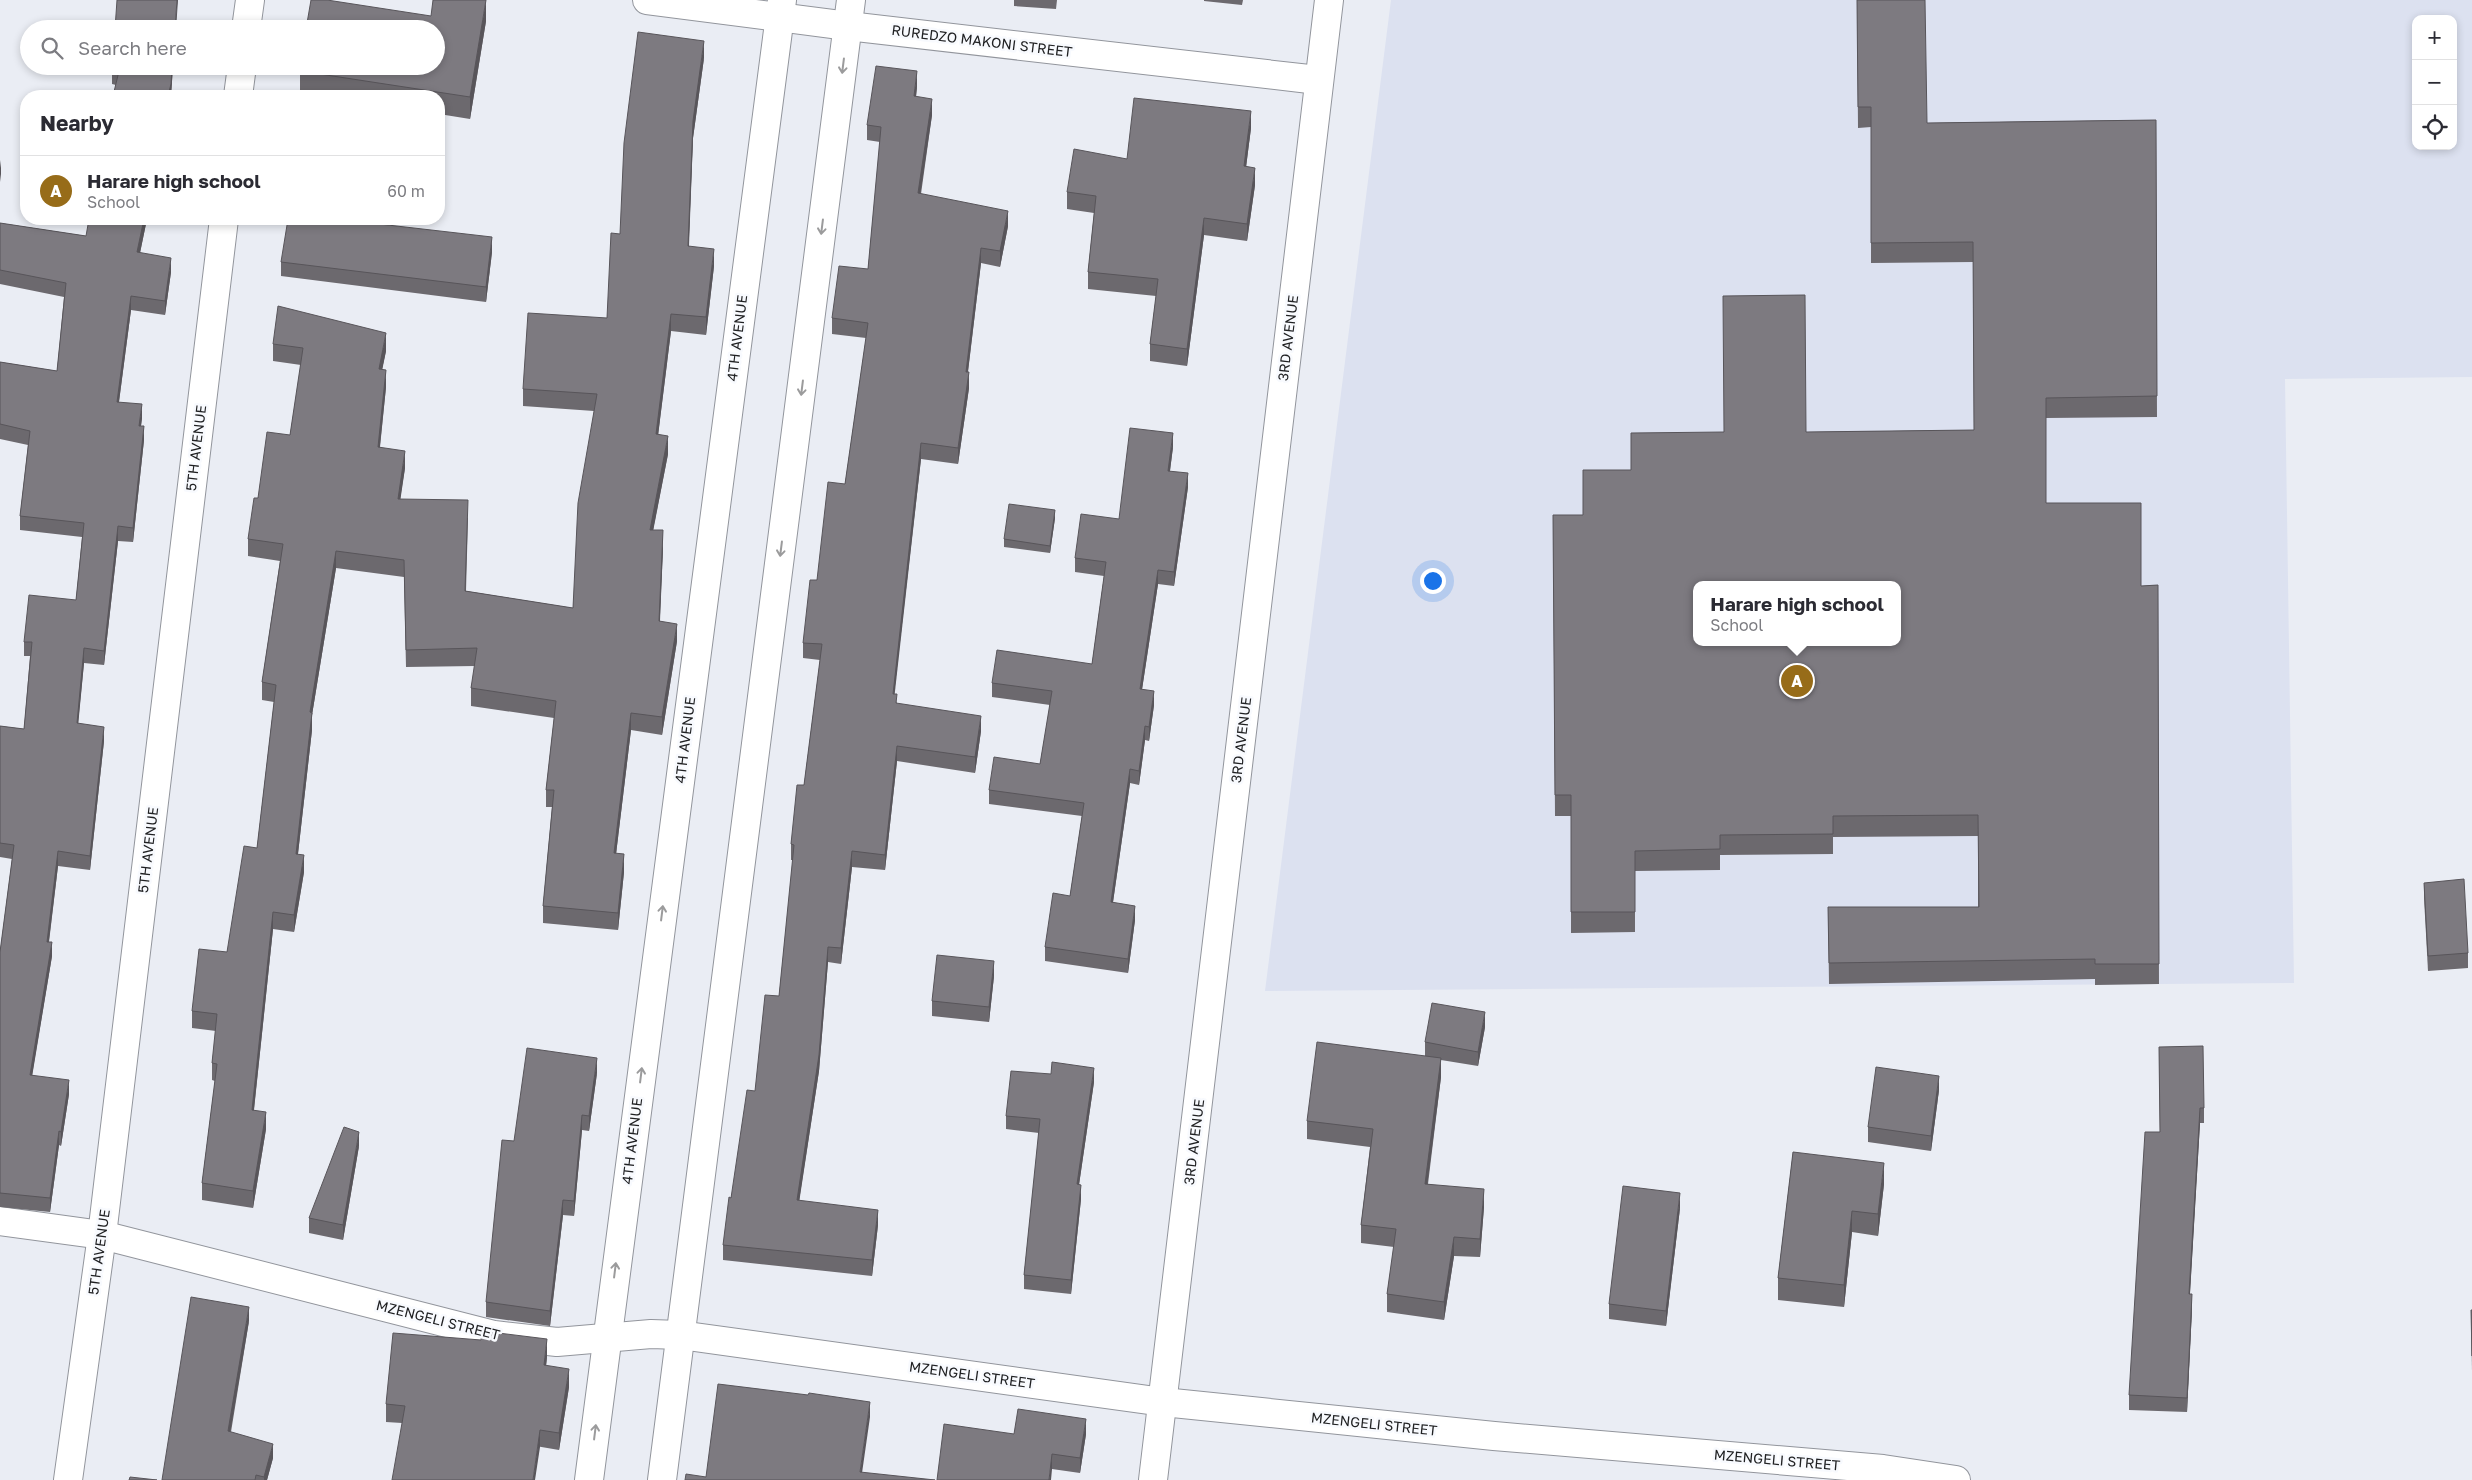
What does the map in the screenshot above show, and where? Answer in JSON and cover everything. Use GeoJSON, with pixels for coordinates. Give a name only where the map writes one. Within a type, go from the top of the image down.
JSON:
{"type":"FeatureCollection","features":[{"type":"Feature","properties":{"kind":"street"},"geometry":{"type":"LineString","coordinates":[[247,20],[250,0]]}},
{"type":"Feature","properties":{"kind":"street","name":"RUREDZO MAKONI STREET"},"geometry":{"type":"LineString","coordinates":[[647,0],[850,13],[1318,80]]}},
{"type":"Feature","properties":{"kind":"street","name":"3RD AVENUE"},"geometry":{"type":"LineString","coordinates":[[1153,1480],[1329,0]]}},
{"type":"Feature","properties":{"kind":"street","name":"4TH AVENUE"},"geometry":{"type":"LineString","coordinates":[[589,1480],[606,1337],[780,8]]}},
{"type":"Feature","properties":{"kind":"street"},"geometry":{"type":"LineString","coordinates":[[662,1480],[850,13]]}},
{"type":"Feature","properties":{"kind":"street"},"geometry":{"type":"LineString","coordinates":[[239,90],[241,75]]}},
{"type":"Feature","properties":{"kind":"street","name":"5TH AVENUE"},"geometry":{"type":"LineString","coordinates":[[68,1480],[102,1235],[223,225]]}},
{"type":"Feature","properties":{"kind":"street","name":"MZENGELI STREET"},"geometry":{"type":"LineString","coordinates":[[0,1221],[102,1235],[494,1335],[557,1342],[652,1334],[680,1335],[1163,1402],[1494,1436],[1883,1469],[1956,1480]]}},
{"type":"Feature","properties":{"kind":"shaded area"},"geometry":{"type":"Polygon","coordinates":[[[1391,0],[2472,0],[2472,377],[2285,379],[2294,983],[1265,991],[1391,0]]]}},
{"type":"Feature","properties":{"kind":"building"},"geometry":{"type":"Polygon","coordinates":[[[117,0],[177,0],[176,20],[116,20],[117,0]]]}},
{"type":"Feature","properties":{"kind":"building"},"geometry":{"type":"Polygon","coordinates":[[[311,0],[327,0],[431,16],[433,0],[486,0],[470,97],[445,93],[445,90],[424,90],[326,75],[445,75],[445,20],[308,20],[311,0]]]}},
{"type":"Feature","properties":{"kind":"building"},"geometry":{"type":"Polygon","coordinates":[[[1857,0],[1925,0],[1927,123],[2156,120],[2157,396],[2046,398],[2046,503],[2141,503],[2141,586],[2158,585],[2159,964],[2095,964],[2095,959],[1829,963],[1828,907],[1979,907],[1978,815],[1833,816],[1833,834],[1720,835],[1720,849],[1635,851],[1635,912],[1571,912],[1571,795],[1555,795],[1553,515],[1583,515],[1583,470],[1631,470],[1631,433],[1724,432],[1723,296],[1805,295],[1806,432],[1974,430],[1973,242],[1871,243],[1871,107],[1858,107],[1857,0]]]}},
{"type":"Feature","properties":{"kind":"building"},"geometry":{"type":"Polygon","coordinates":[[[638,32],[704,41],[693,121],[688,246],[714,249],[706,317],[671,314],[656,434],[668,436],[650,530],[663,530],[659,621],[677,624],[662,717],[631,713],[614,853],[624,854],[618,913],[543,906],[554,790],[546,790],[556,701],[471,688],[477,648],[406,650],[404,560],[336,551],[310,712],[312,713],[296,854],[304,855],[294,915],[273,912],[252,1110],[266,1112],[253,1191],[202,1183],[217,1064],[212,1063],[217,1014],[192,1011],[199,949],[227,952],[244,846],[257,848],[276,685],[262,682],[283,544],[248,539],[254,498],[258,498],[267,432],[290,435],[303,348],[273,344],[278,306],[386,333],[379,369],[386,370],[378,447],[405,451],[398,499],[468,500],[465,591],[573,608],[578,503],[597,394],[523,389],[528,313],[607,318],[611,233],[620,234],[624,143],[638,32]]]}},
{"type":"Feature","properties":{"kind":"building"},"geometry":{"type":"Polygon","coordinates":[[[876,66],[917,71],[914,96],[932,99],[918,193],[1008,211],[1000,251],[981,248],[966,372],[969,372],[958,448],[921,443],[893,694],[897,694],[896,703],[981,716],[975,757],[897,746],[885,855],[852,851],[841,948],[828,947],[819,1055],[797,1200],[878,1210],[872,1260],[723,1245],[747,1090],[755,1091],[765,995],[779,996],[794,845],[791,844],[797,785],[804,785],[822,644],[803,643],[810,580],[817,580],[828,482],[845,484],[868,323],[832,318],[839,266],[868,269],[881,127],[867,125],[876,66]]]}},
{"type":"Feature","properties":{"kind":"building"},"geometry":{"type":"Polygon","coordinates":[[[118,75],[172,75],[170,90],[114,90],[118,75]]]}},
{"type":"Feature","properties":{"kind":"building"},"geometry":{"type":"Polygon","coordinates":[[[1134,98],[1251,111],[1244,166],[1255,168],[1247,224],[1204,218],[1187,349],[1150,344],[1158,279],[1088,272],[1096,196],[1067,192],[1074,149],[1127,159],[1134,98]]]}},
{"type":"Feature","properties":{"kind":"building"},"geometry":{"type":"Polygon","coordinates":[[[0,223],[86,236],[88,225],[143,225],[137,252],[171,258],[165,301],[131,296],[117,402],[142,404],[139,426],[144,426],[133,528],[118,526],[104,651],[84,648],[77,723],[104,727],[90,856],[58,851],[47,942],[52,942],[30,1075],[69,1080],[61,1132],[59,1131],[50,1198],[0,1193],[0,952],[14,845],[0,843],[0,726],[24,729],[32,642],[24,642],[29,595],[76,600],[84,523],[20,516],[30,431],[0,424],[0,362],[57,371],[66,283],[0,270],[0,223]]]}},
{"type":"Feature","properties":{"kind":"building"},"geometry":{"type":"Polygon","coordinates":[[[287,225],[388,225],[492,237],[486,287],[281,262],[287,225]]]}},
{"type":"Feature","properties":{"kind":"building"},"geometry":{"type":"Polygon","coordinates":[[[1130,428],[1173,433],[1168,471],[1188,473],[1174,572],[1158,570],[1140,689],[1154,691],[1149,727],[1145,726],[1139,771],[1130,769],[1111,902],[1135,906],[1128,959],[1045,947],[1053,893],[1070,896],[1084,803],[989,790],[994,757],[1040,764],[1052,691],[992,683],[997,650],[1092,664],[1106,562],[1075,558],[1081,514],[1119,519],[1130,428]]]}},
{"type":"Feature","properties":{"kind":"building"},"geometry":{"type":"Polygon","coordinates":[[[1009,504],[1055,510],[1050,546],[1004,539],[1009,504]]]}},
{"type":"Feature","properties":{"kind":"building"},"geometry":{"type":"Polygon","coordinates":[[[2464,879],[2468,953],[2428,956],[2424,883],[2464,879]]]}},
{"type":"Feature","properties":{"kind":"building"},"geometry":{"type":"Polygon","coordinates":[[[937,955],[994,961],[989,1007],[932,1001],[937,955]]]}},
{"type":"Feature","properties":{"kind":"building"},"geometry":{"type":"Polygon","coordinates":[[[1432,1003],[1485,1012],[1478,1052],[1425,1042],[1432,1003]]]}},
{"type":"Feature","properties":{"kind":"building"},"geometry":{"type":"Polygon","coordinates":[[[1317,1042],[1441,1058],[1425,1184],[1484,1189],[1480,1239],[1454,1237],[1444,1302],[1387,1294],[1396,1229],[1361,1225],[1373,1129],[1307,1121],[1317,1042]]]}},
{"type":"Feature","properties":{"kind":"building"},"geometry":{"type":"Polygon","coordinates":[[[2203,1046],[2204,1108],[2200,1108],[2189,1294],[2192,1294],[2187,1398],[2129,1395],[2145,1132],[2160,1132],[2159,1047],[2203,1046]]]}},
{"type":"Feature","properties":{"kind":"building"},"geometry":{"type":"Polygon","coordinates":[[[527,1048],[597,1058],[589,1116],[582,1115],[574,1201],[563,1200],[550,1311],[486,1302],[502,1140],[514,1141],[527,1048]]]}},
{"type":"Feature","properties":{"kind":"building"},"geometry":{"type":"Polygon","coordinates":[[[1052,1062],[1094,1068],[1077,1184],[1081,1185],[1071,1280],[1024,1275],[1040,1119],[1006,1116],[1011,1071],[1051,1074],[1052,1062]]]}},
{"type":"Feature","properties":{"kind":"building"},"geometry":{"type":"Polygon","coordinates":[[[1876,1067],[1939,1076],[1931,1136],[1868,1127],[1876,1067]]]}},
{"type":"Feature","properties":{"kind":"building"},"geometry":{"type":"Polygon","coordinates":[[[344,1127],[359,1132],[343,1225],[309,1218],[344,1127]]]}},
{"type":"Feature","properties":{"kind":"building"},"geometry":{"type":"Polygon","coordinates":[[[1793,1152],[1884,1163],[1878,1214],[1852,1211],[1844,1285],[1778,1278],[1793,1152]]]}},
{"type":"Feature","properties":{"kind":"building"},"geometry":{"type":"Polygon","coordinates":[[[1623,1186],[1680,1193],[1666,1311],[1609,1304],[1623,1186]]]}},
{"type":"Feature","properties":{"kind":"building"},"geometry":{"type":"Polygon","coordinates":[[[191,1297],[249,1307],[228,1431],[273,1444],[264,1477],[256,1475],[255,1480],[162,1480],[191,1297]]]}},
{"type":"Feature","properties":{"kind":"building"},"geometry":{"type":"Polygon","coordinates":[[[2471,1310],[2472,1310],[2472,1356],[2471,1310]]]}},
{"type":"Feature","properties":{"kind":"building"},"geometry":{"type":"Polygon","coordinates":[[[482,1331],[547,1339],[544,1365],[569,1369],[559,1433],[540,1430],[533,1480],[392,1480],[405,1406],[386,1404],[393,1333],[481,1340],[482,1331]]]}},
{"type":"Feature","properties":{"kind":"building"},"geometry":{"type":"Polygon","coordinates":[[[718,1384],[808,1395],[809,1393],[870,1402],[860,1472],[935,1480],[685,1480],[686,1474],[706,1477],[718,1384]]]}},
{"type":"Feature","properties":{"kind":"building"},"geometry":{"type":"Polygon","coordinates":[[[1018,1409],[1086,1419],[1080,1458],[1052,1454],[1049,1480],[937,1480],[944,1424],[1014,1434],[1018,1409]]]}},
{"type":"Feature","properties":{"kind":"building"},"geometry":{"type":"Polygon","coordinates":[[[130,1477],[157,1480],[129,1480],[130,1477]]]}},
{"type":"Feature","properties":{"kind":"place","name":"Harare high school"},"geometry":{"type":"Point","coordinates":[1797,681]}}]}
